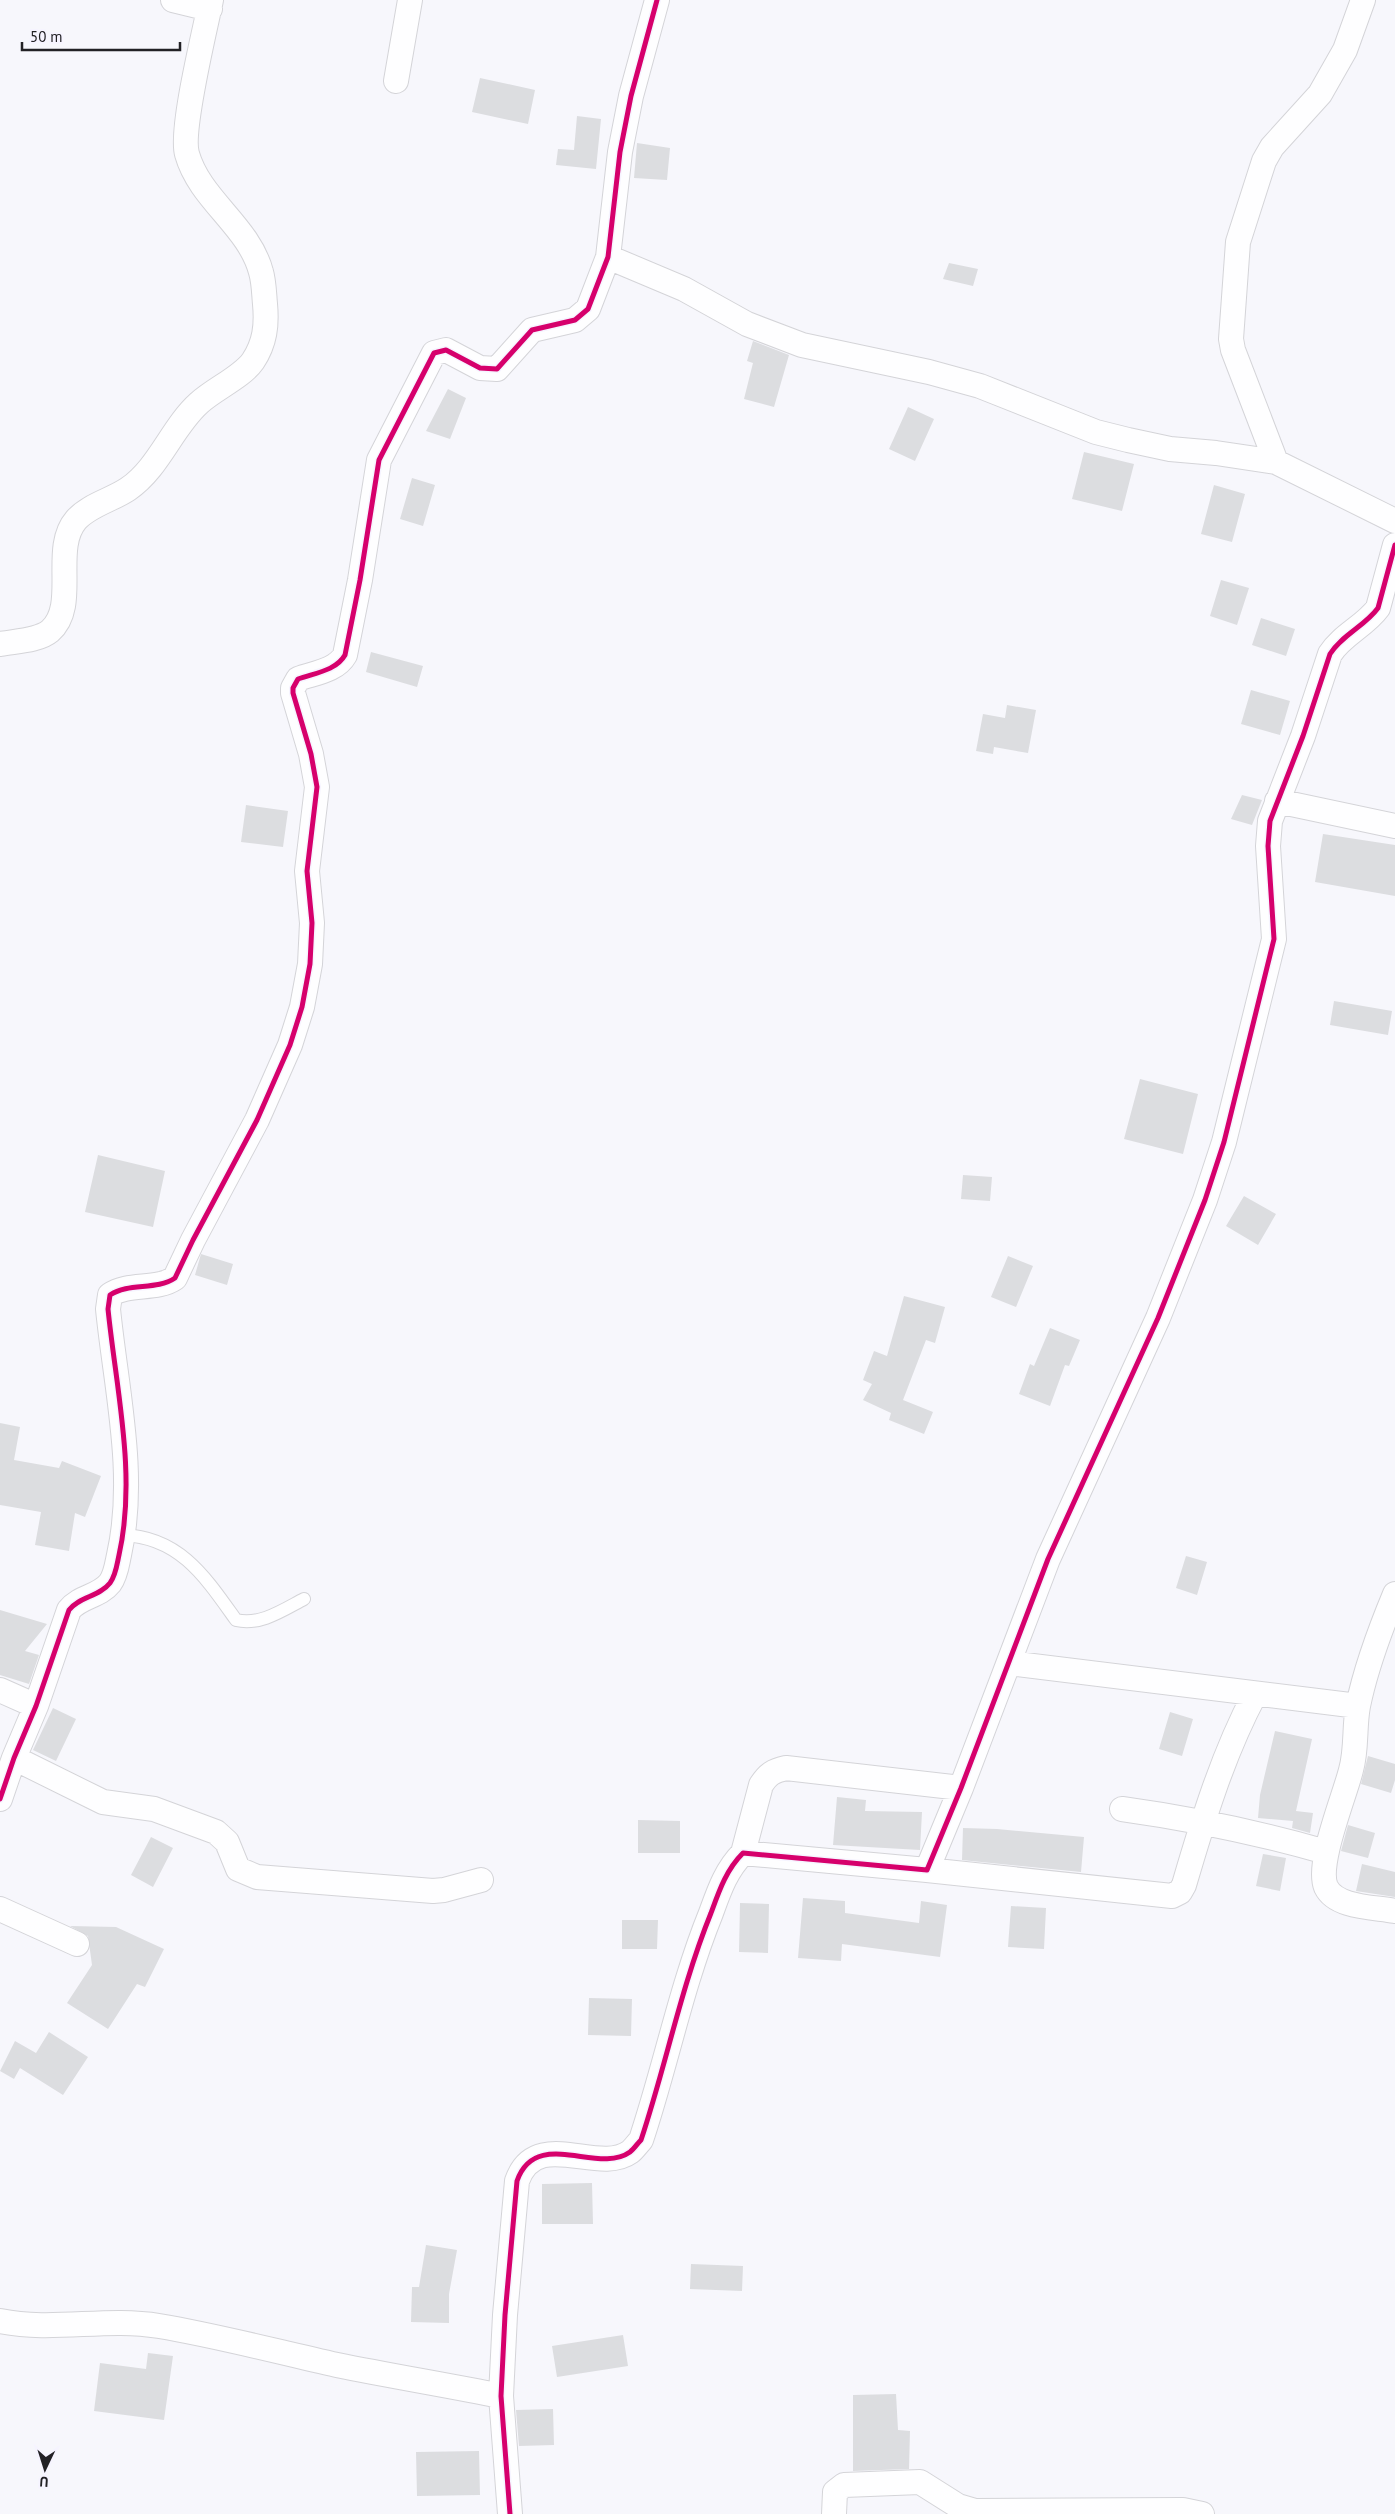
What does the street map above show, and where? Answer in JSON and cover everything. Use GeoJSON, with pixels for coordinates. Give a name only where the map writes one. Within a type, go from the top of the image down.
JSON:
{"type":"FeatureCollection","features":[{"type":"Feature","properties":{"kind":"street"},"geometry":{"type":"LineString","coordinates":[[0,644],[31,639],[50,631],[58,619],[65,596],[64,548],[75,521],[88,510],[128,489],[144,476],[198,403],[252,364],[261,348],[266,333],[261,272],[249,246],[198,180],[186,152],[187,124],[210,4],[173,0]]}},
{"type":"Feature","properties":{"kind":"street"},"geometry":{"type":"LineString","coordinates":[[396,81],[410,0]]}},
{"type":"Feature","properties":{"kind":"street"},"geometry":{"type":"LineString","coordinates":[[0,1799],[14,1758],[36,1706],[69,1610],[75,1602],[104,1589],[115,1574],[123,1535],[125,1477],[122,1417],[113,1360],[108,1301],[110,1295],[116,1290],[168,1283],[180,1272],[193,1240],[257,1120],[290,1045],[302,1007],[310,964],[312,923],[307,871],[317,788],[311,754],[294,693],[294,683],[298,679],[334,667],[341,663],[345,656],[360,580],[379,460],[434,353],[446,350],[480,368],[496,369],[532,330],[575,320],[588,309],[608,256],[620,152],[627,114],[657,0]]}},
{"type":"Feature","properties":{"kind":"street"},"geometry":{"type":"LineString","coordinates":[[1276,462],[1233,350],[1231,339],[1238,242],[1264,161],[1272,147],[1320,94],[1345,50],[1363,0]]}},
{"type":"Feature","properties":{"kind":"street"},"geometry":{"type":"LineString","coordinates":[[608,256],[684,289],[747,324],[802,345],[929,372],[980,386],[1096,432],[1128,440],[1170,449],[1216,453],[1276,462],[1395,521]]}},
{"type":"Feature","properties":{"kind":"street"},"geometry":{"type":"LineString","coordinates":[[927,1870],[961,1788],[1048,1559],[1158,1318],[1204,1200],[1224,1142],[1274,939],[1268,846],[1270,821],[1303,736],[1330,654],[1335,647],[1378,608],[1395,544]]}},
{"type":"Feature","properties":{"kind":"street"},"geometry":{"type":"LineString","coordinates":[[1277,801],[1395,826]]}},
{"type":"Feature","properties":{"kind":"street"},"geometry":{"type":"LineString","coordinates":[[1395,1594],[1369,1663],[1358,1706],[1352,1767],[1326,1852],[1324,1873],[1326,1886],[1332,1896],[1344,1902],[1395,1910]]}},
{"type":"Feature","properties":{"kind":"street"},"geometry":{"type":"LineString","coordinates":[[1009,1663],[1358,1706]]}},
{"type":"Feature","properties":{"kind":"street"},"geometry":{"type":"LineString","coordinates":[[0,1690],[36,1706]]}},
{"type":"Feature","properties":{"kind":"street"},"geometry":{"type":"LineString","coordinates":[[744,1853],[1172,1896],[1180,1892],[1184,1885],[1203,1820],[1236,1730],[1255,1694]]}},
{"type":"Feature","properties":{"kind":"street"},"geometry":{"type":"LineString","coordinates":[[14,1758],[103,1802],[154,1809],[216,1832],[227,1842],[238,1869],[257,1876],[432,1891],[444,1890],[481,1880]]}},
{"type":"Feature","properties":{"kind":"street"},"geometry":{"type":"LineString","coordinates":[[510,2514],[501,2396],[505,2315],[517,2181],[522,2168],[530,2159],[545,2155],[614,2158],[630,2152],[641,2140],[697,1945],[732,1864],[744,1853],[761,1785],[767,1775],[775,1770],[786,1768],[961,1788]]}},
{"type":"Feature","properties":{"kind":"street"},"geometry":{"type":"LineString","coordinates":[[1122,1809],[1203,1820],[1252,1831],[1326,1852]]}},
{"type":"Feature","properties":{"kind":"street"},"geometry":{"type":"LineString","coordinates":[[0,1910],[77,1944]]}},
{"type":"Feature","properties":{"kind":"street"},"geometry":{"type":"LineString","coordinates":[[0,2321],[18,2325],[48,2326],[122,2322],[158,2326],[338,2365],[501,2396]]}},
{"type":"Feature","properties":{"kind":"street"},"geometry":{"type":"LineString","coordinates":[[834,2514],[835,2492],[844,2485],[920,2482],[958,2506],[975,2511],[1183,2510],[1202,2514]]}},
{"type":"Feature","properties":{"kind":"lane"},"geometry":{"type":"LineString","coordinates":[[123,1535],[143,1536],[171,1546],[209,1582],[236,1620],[246,1622],[262,1619],[304,1599]]}},
{"type":"Feature","properties":{"kind":"building"},"geometry":{"type":"Polygon","coordinates":[[[480,78],[535,90],[528,124],[472,112],[480,78]]]}},
{"type":"Feature","properties":{"kind":"building"},"geometry":{"type":"Polygon","coordinates":[[[577,116],[601,119],[596,169],[556,165],[558,149],[574,150],[577,116]]]}},
{"type":"Feature","properties":{"kind":"building"},"geometry":{"type":"Polygon","coordinates":[[[637,143],[670,148],[667,180],[634,178],[637,143]]]}},
{"type":"Feature","properties":{"kind":"building"},"geometry":{"type":"Polygon","coordinates":[[[949,263],[978,269],[973,286],[943,279],[949,263]]]}},
{"type":"Feature","properties":{"kind":"building"},"geometry":{"type":"Polygon","coordinates":[[[753,341],[789,355],[774,407],[744,399],[753,363],[747,361],[753,341]]]}},
{"type":"Feature","properties":{"kind":"building"},"geometry":{"type":"Polygon","coordinates":[[[448,389],[466,398],[450,439],[426,431],[448,389]]]}},
{"type":"Feature","properties":{"kind":"building"},"geometry":{"type":"Polygon","coordinates":[[[908,407],[934,419],[915,461],[889,449],[908,407]]]}},
{"type":"Feature","properties":{"kind":"building"},"geometry":{"type":"Polygon","coordinates":[[[1084,452],[1134,464],[1122,511],[1072,499],[1084,452]]]}},
{"type":"Feature","properties":{"kind":"building"},"geometry":{"type":"Polygon","coordinates":[[[412,478],[435,485],[423,526],[400,519],[412,478]]]}},
{"type":"Feature","properties":{"kind":"building"},"geometry":{"type":"Polygon","coordinates":[[[1214,485],[1245,494],[1232,542],[1201,534],[1214,485]]]}},
{"type":"Feature","properties":{"kind":"building"},"geometry":{"type":"Polygon","coordinates":[[[1221,580],[1249,588],[1237,625],[1210,616],[1221,580]]]}},
{"type":"Feature","properties":{"kind":"building"},"geometry":{"type":"Polygon","coordinates":[[[1261,618],[1295,629],[1286,656],[1252,645],[1261,618]]]}},
{"type":"Feature","properties":{"kind":"building"},"geometry":{"type":"Polygon","coordinates":[[[371,652],[423,666],[417,687],[366,672],[371,652]]]}},
{"type":"Feature","properties":{"kind":"building"},"geometry":{"type":"Polygon","coordinates":[[[1251,690],[1290,701],[1280,735],[1241,724],[1251,690]]]}},
{"type":"Feature","properties":{"kind":"building"},"geometry":{"type":"Polygon","coordinates":[[[1007,705],[1036,710],[1028,753],[994,747],[993,754],[976,751],[983,714],[1005,718],[1007,705]]]}},
{"type":"Feature","properties":{"kind":"building"},"geometry":{"type":"Polygon","coordinates":[[[1242,795],[1262,800],[1252,825],[1231,819],[1242,795]]]}},
{"type":"Feature","properties":{"kind":"building"},"geometry":{"type":"Polygon","coordinates":[[[246,805],[288,811],[283,847],[241,842],[246,805]]]}},
{"type":"Feature","properties":{"kind":"building"},"geometry":{"type":"Polygon","coordinates":[[[1323,834],[1395,845],[1395,896],[1315,882],[1323,834]]]}},
{"type":"Feature","properties":{"kind":"building"},"geometry":{"type":"Polygon","coordinates":[[[1334,1001],[1392,1011],[1388,1035],[1330,1025],[1334,1001]]]}},
{"type":"Feature","properties":{"kind":"building"},"geometry":{"type":"Polygon","coordinates":[[[1140,1079],[1198,1094],[1183,1154],[1124,1139],[1140,1079]]]}},
{"type":"Feature","properties":{"kind":"building"},"geometry":{"type":"Polygon","coordinates":[[[98,1155],[165,1171],[153,1227],[85,1212],[98,1155]]]}},
{"type":"Feature","properties":{"kind":"building"},"geometry":{"type":"Polygon","coordinates":[[[963,1175],[992,1177],[990,1201],[961,1199],[963,1175]]]}},
{"type":"Feature","properties":{"kind":"building"},"geometry":{"type":"Polygon","coordinates":[[[1244,1196],[1276,1214],[1258,1245],[1226,1226],[1244,1196]]]}},
{"type":"Feature","properties":{"kind":"building"},"geometry":{"type":"Polygon","coordinates":[[[201,1254],[233,1264],[227,1285],[195,1275],[201,1254]]]}},
{"type":"Feature","properties":{"kind":"building"},"geometry":{"type":"Polygon","coordinates":[[[1008,1256],[1033,1266],[1016,1307],[991,1297],[1008,1256]]]}},
{"type":"Feature","properties":{"kind":"building"},"geometry":{"type":"Polygon","coordinates":[[[904,1296],[945,1307],[935,1343],[926,1340],[903,1400],[933,1412],[924,1434],[889,1420],[891,1413],[863,1400],[872,1384],[863,1380],[874,1351],[887,1356],[904,1296]]]}},
{"type":"Feature","properties":{"kind":"building"},"geometry":{"type":"Polygon","coordinates":[[[1050,1328],[1080,1340],[1069,1366],[1065,1365],[1050,1406],[1019,1394],[1030,1364],[1034,1366],[1050,1328]]]}},
{"type":"Feature","properties":{"kind":"building"},"geometry":{"type":"Polygon","coordinates":[[[0,1423],[20,1427],[14,1460],[59,1468],[62,1461],[101,1476],[85,1517],[75,1513],[69,1551],[35,1545],[41,1512],[0,1505],[0,1423]]]}},
{"type":"Feature","properties":{"kind":"building"},"geometry":{"type":"Polygon","coordinates":[[[1186,1556],[1207,1562],[1197,1595],[1176,1588],[1186,1556]]]}},
{"type":"Feature","properties":{"kind":"building"},"geometry":{"type":"Polygon","coordinates":[[[0,1610],[47,1624],[25,1651],[39,1655],[29,1684],[0,1675],[0,1610]]]}},
{"type":"Feature","properties":{"kind":"building"},"geometry":{"type":"Polygon","coordinates":[[[53,1708],[76,1719],[56,1761],[33,1750],[53,1708]]]}},
{"type":"Feature","properties":{"kind":"building"},"geometry":{"type":"Polygon","coordinates":[[[1170,1712],[1193,1719],[1182,1756],[1159,1749],[1170,1712]]]}},
{"type":"Feature","properties":{"kind":"building"},"geometry":{"type":"Polygon","coordinates":[[[1275,1731],[1312,1739],[1296,1811],[1313,1813],[1310,1833],[1292,1828],[1293,1821],[1258,1818],[1260,1795],[1275,1731]]]}},
{"type":"Feature","properties":{"kind":"building"},"geometry":{"type":"Polygon","coordinates":[[[1368,1756],[1395,1764],[1395,1780],[1391,1793],[1361,1784],[1368,1756]]]}},
{"type":"Feature","properties":{"kind":"building"},"geometry":{"type":"Polygon","coordinates":[[[837,1797],[866,1800],[865,1811],[922,1812],[920,1850],[833,1845],[837,1797]]]}},
{"type":"Feature","properties":{"kind":"building"},"geometry":{"type":"Polygon","coordinates":[[[638,1820],[680,1821],[680,1853],[638,1853],[638,1820]]]}},
{"type":"Feature","properties":{"kind":"building"},"geometry":{"type":"Polygon","coordinates":[[[1348,1825],[1375,1833],[1368,1858],[1341,1851],[1348,1825]]]}},
{"type":"Feature","properties":{"kind":"building"},"geometry":{"type":"Polygon","coordinates":[[[963,1828],[997,1829],[1084,1837],[1081,1872],[962,1860],[963,1828]]]}},
{"type":"Feature","properties":{"kind":"building"},"geometry":{"type":"Polygon","coordinates":[[[151,1837],[173,1848],[153,1887],[131,1875],[151,1837]]]}},
{"type":"Feature","properties":{"kind":"building"},"geometry":{"type":"Polygon","coordinates":[[[1263,1854],[1286,1858],[1280,1891],[1256,1886],[1263,1854]]]}},
{"type":"Feature","properties":{"kind":"building"},"geometry":{"type":"Polygon","coordinates":[[[1362,1864],[1395,1872],[1395,1897],[1356,1891],[1362,1864]]]}},
{"type":"Feature","properties":{"kind":"building"},"geometry":{"type":"Polygon","coordinates":[[[803,1898],[845,1901],[845,1913],[919,1923],[921,1901],[947,1905],[940,1957],[842,1944],[841,1961],[798,1958],[803,1898]]]}},
{"type":"Feature","properties":{"kind":"building"},"geometry":{"type":"Polygon","coordinates":[[[740,1903],[769,1904],[768,1953],[739,1952],[740,1903]]]}},
{"type":"Feature","properties":{"kind":"building"},"geometry":{"type":"Polygon","coordinates":[[[1011,1906],[1046,1908],[1044,1949],[1008,1947],[1011,1906]]]}},
{"type":"Feature","properties":{"kind":"building"},"geometry":{"type":"Polygon","coordinates":[[[622,1920],[658,1920],[657,1949],[622,1949],[622,1920]]]}},
{"type":"Feature","properties":{"kind":"building"},"geometry":{"type":"Polygon","coordinates":[[[70,1926],[116,1927],[164,1949],[145,1987],[137,1984],[108,2029],[67,2003],[92,1965],[88,1936],[70,1926]]]}},
{"type":"Feature","properties":{"kind":"building"},"geometry":{"type":"Polygon","coordinates":[[[589,1998],[632,1999],[631,2036],[588,2035],[589,1998]]]}},
{"type":"Feature","properties":{"kind":"building"},"geometry":{"type":"Polygon","coordinates":[[[49,2032],[88,2057],[63,2095],[20,2068],[14,2079],[0,2071],[15,2041],[36,2053],[49,2032]]]}},
{"type":"Feature","properties":{"kind":"building"},"geometry":{"type":"Polygon","coordinates":[[[592,2183],[593,2224],[542,2224],[542,2184],[592,2183]]]}},
{"type":"Feature","properties":{"kind":"building"},"geometry":{"type":"Polygon","coordinates":[[[426,2245],[457,2250],[449,2294],[449,2323],[411,2322],[412,2287],[419,2287],[426,2245]]]}},
{"type":"Feature","properties":{"kind":"building"},"geometry":{"type":"Polygon","coordinates":[[[691,2264],[743,2266],[742,2291],[690,2289],[691,2264]]]}},
{"type":"Feature","properties":{"kind":"building"},"geometry":{"type":"Polygon","coordinates":[[[623,2335],[628,2366],[557,2377],[552,2346],[623,2335]]]}},
{"type":"Feature","properties":{"kind":"building"},"geometry":{"type":"Polygon","coordinates":[[[148,2353],[173,2356],[164,2420],[94,2411],[100,2363],[146,2369],[148,2353]]]}},
{"type":"Feature","properties":{"kind":"building"},"geometry":{"type":"Polygon","coordinates":[[[896,2394],[898,2430],[910,2431],[909,2469],[853,2471],[853,2395],[896,2394]]]}},
{"type":"Feature","properties":{"kind":"building"},"geometry":{"type":"Polygon","coordinates":[[[553,2409],[554,2445],[519,2446],[516,2410],[553,2409]]]}},
{"type":"Feature","properties":{"kind":"building"},"geometry":{"type":"Polygon","coordinates":[[[479,2451],[480,2495],[417,2496],[416,2452],[479,2451]]]}},
{"type":"Feature","properties":{"kind":"cycle path"},"geometry":{"type":"LineString","coordinates":[[0,1799],[14,1758],[36,1706],[69,1610],[78,1602],[106,1588],[112,1580],[117,1566],[124,1525],[126,1463],[108,1309],[110,1295],[117,1291],[160,1284],[175,1278],[193,1240],[257,1120],[290,1045],[302,1007],[310,964],[312,923],[307,871],[317,787],[311,754],[293,688],[298,679],[336,665],[345,655],[360,580],[379,460],[434,353],[446,350],[480,368],[497,369],[532,330],[575,320],[588,309],[608,257],[620,152],[631,96],[657,0]]}},
{"type":"Feature","properties":{"kind":"cycle path"},"geometry":{"type":"LineString","coordinates":[[510,2514],[501,2396],[505,2315],[517,2181],[526,2165],[538,2157],[553,2154],[602,2159],[617,2158],[630,2152],[641,2140],[700,1941],[724,1881],[732,1866],[743,1853],[927,1870],[961,1788],[1048,1559],[1158,1318],[1205,1200],[1224,1142],[1274,939],[1268,846],[1270,821],[1303,736],[1330,654],[1341,641],[1367,620],[1378,608],[1395,545]]}}]}
